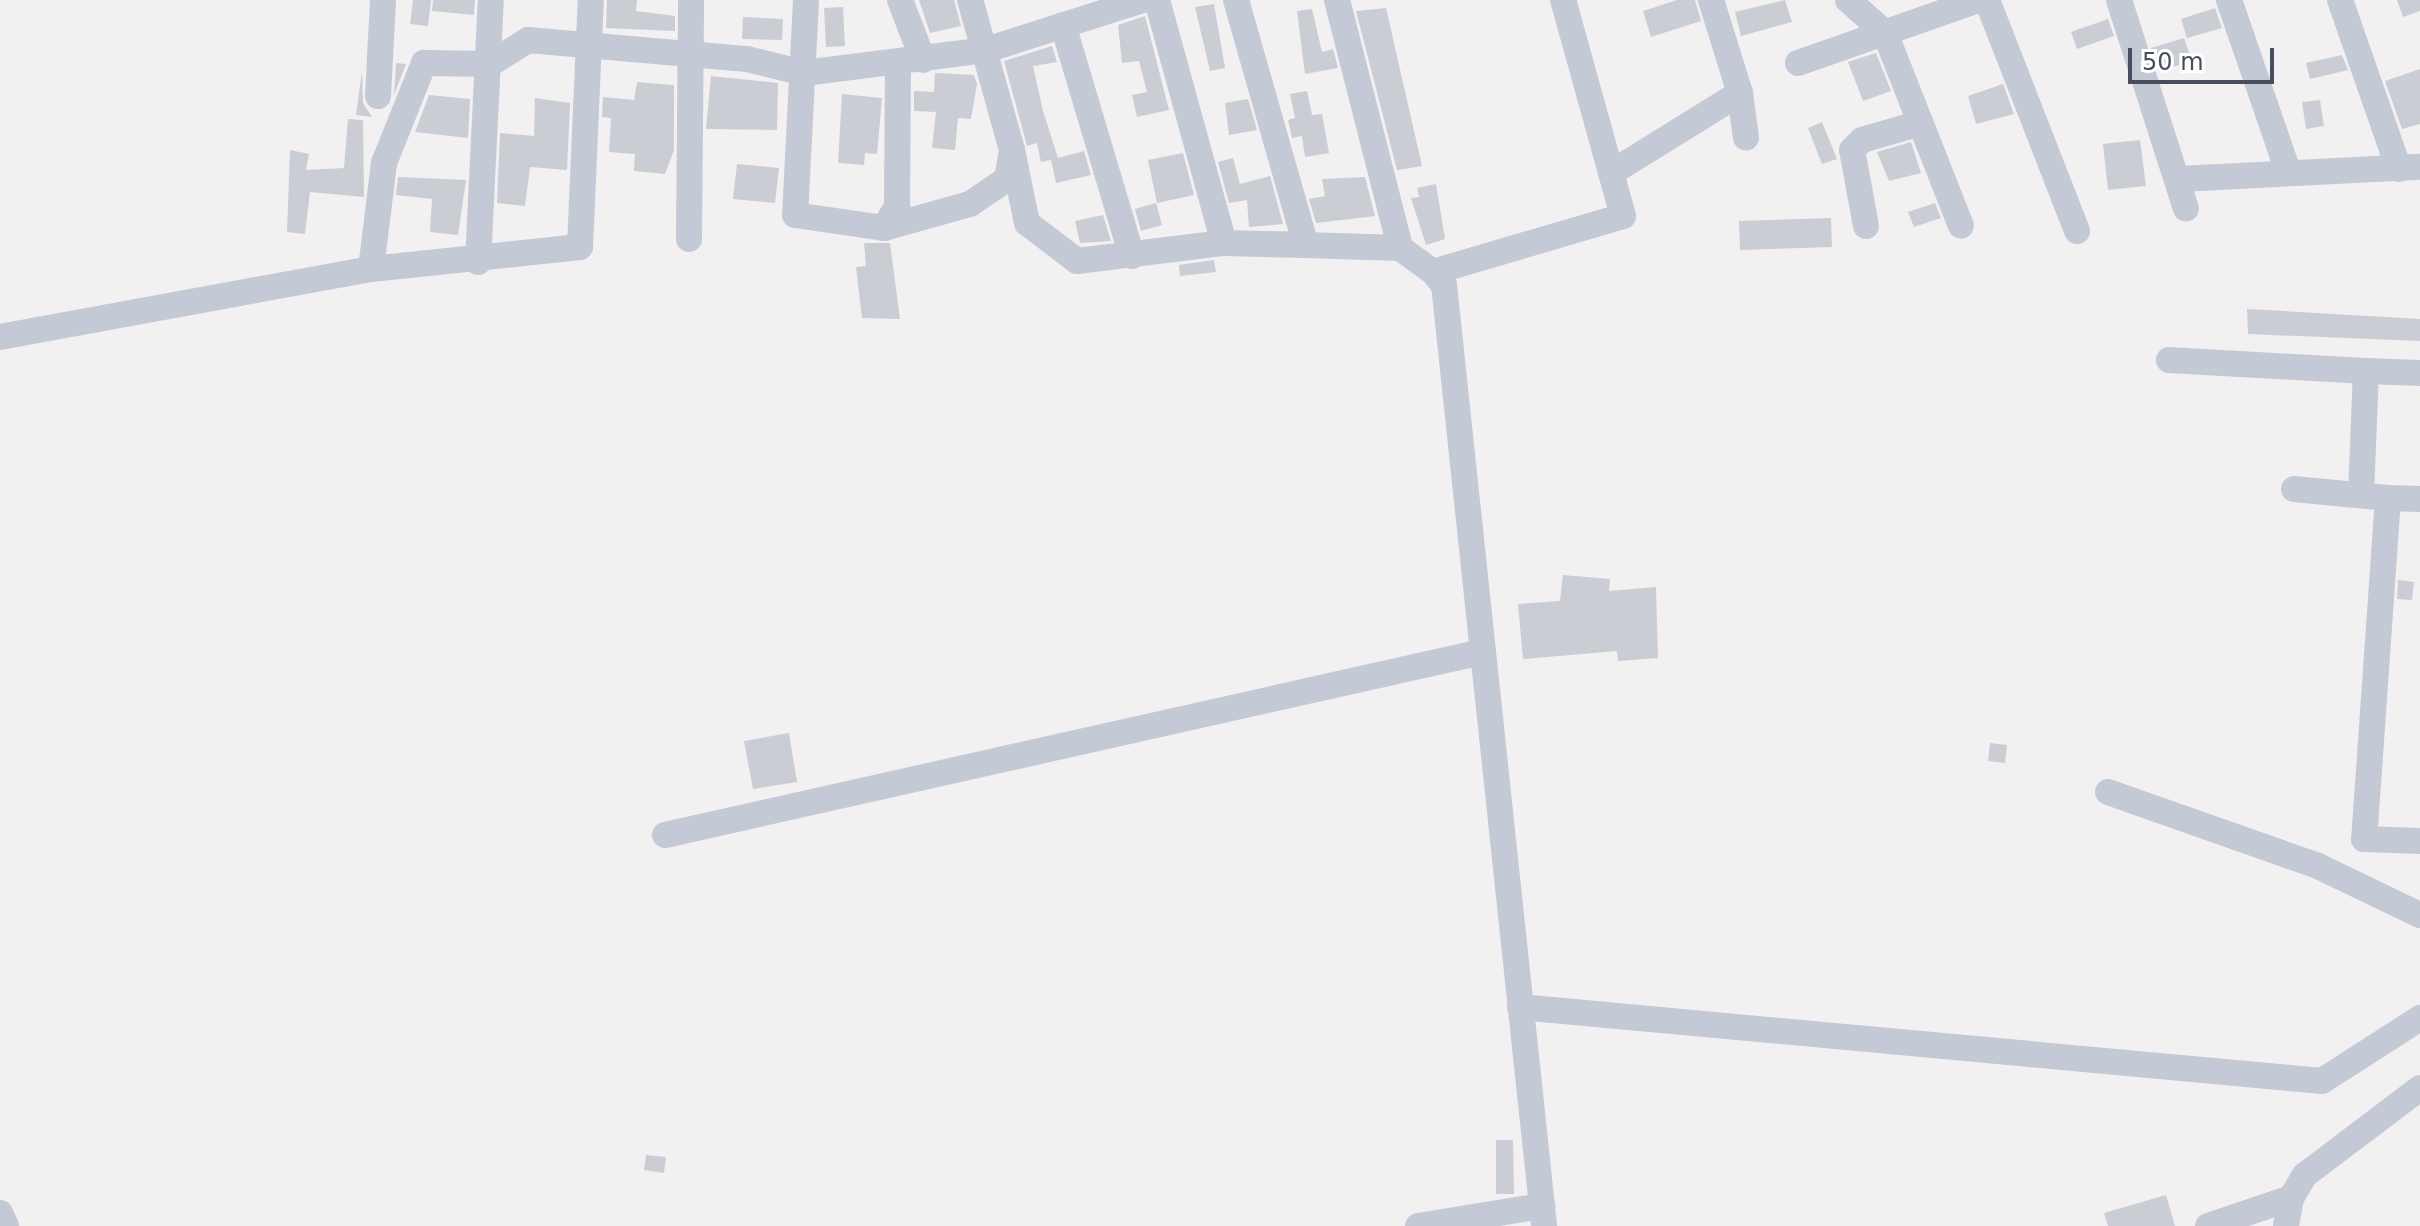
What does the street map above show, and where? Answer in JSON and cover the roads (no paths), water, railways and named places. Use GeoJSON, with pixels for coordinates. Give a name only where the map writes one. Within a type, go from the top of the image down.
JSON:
{"type":"FeatureCollection","features":[{"type":"Feature","properties":{"kind":"street"},"geometry":{"type":"LineString","coordinates":[[378,96],[383,0]]}},
{"type":"Feature","properties":{"kind":"street"},"geometry":{"type":"LineString","coordinates":[[478,262],[491,0]]}},
{"type":"Feature","properties":{"kind":"street"},"geometry":{"type":"LineString","coordinates":[[0,337],[371,269],[478,262],[580,247],[591,0]]}},
{"type":"Feature","properties":{"kind":"street"},"geometry":{"type":"LineString","coordinates":[[689,239],[691,0]]}},
{"type":"Feature","properties":{"kind":"street"},"geometry":{"type":"LineString","coordinates":[[806,0],[795,215],[884,228],[994,195],[1007,179],[1012,150]]}},
{"type":"Feature","properties":{"kind":"street"},"geometry":{"type":"LineString","coordinates":[[884,228],[897,206],[911,62],[900,0]]}},
{"type":"Feature","properties":{"kind":"street"},"geometry":{"type":"LineString","coordinates":[[970,0],[1012,150],[1027,223],[1077,261],[1224,243],[1400,248],[1433,272],[1444,285],[1543,1216],[1418,1226]]}},
{"type":"Feature","properties":{"kind":"street"},"geometry":{"type":"LineString","coordinates":[[371,269],[384,163],[424,63],[490,64],[528,40],[591,51],[691,55],[804,73],[911,62],[986,50],[1068,16],[1143,0]]}},
{"type":"Feature","properties":{"kind":"street"},"geometry":{"type":"LineString","coordinates":[[1157,0],[1224,243]]}},
{"type":"Feature","properties":{"kind":"street"},"geometry":{"type":"LineString","coordinates":[[1236,0],[1306,245]]}},
{"type":"Feature","properties":{"kind":"street"},"geometry":{"type":"LineString","coordinates":[[1337,0],[1400,248]]}},
{"type":"Feature","properties":{"kind":"street"},"geometry":{"type":"LineString","coordinates":[[1433,272],[1623,216],[1563,0]]}},
{"type":"Feature","properties":{"kind":"street"},"geometry":{"type":"LineString","coordinates":[[1711,0],[1740,93],[1746,138]]}},
{"type":"Feature","properties":{"kind":"street"},"geometry":{"type":"LineString","coordinates":[[1848,0],[1885,33],[1961,226]]}},
{"type":"Feature","properties":{"kind":"street"},"geometry":{"type":"LineString","coordinates":[[1798,63],[1978,0]]}},
{"type":"Feature","properties":{"kind":"street"},"geometry":{"type":"LineString","coordinates":[[1987,0],[2077,231]]}},
{"type":"Feature","properties":{"kind":"street"},"geometry":{"type":"LineString","coordinates":[[2119,0],[2179,179],[2186,209]]}},
{"type":"Feature","properties":{"kind":"street"},"geometry":{"type":"LineString","coordinates":[[2229,0],[2288,171]]}},
{"type":"Feature","properties":{"kind":"street"},"geometry":{"type":"LineString","coordinates":[[2179,179],[2288,171],[2410,168],[2340,0]]}},
{"type":"Feature","properties":{"kind":"street"},"geometry":{"type":"LineString","coordinates":[[1068,16],[1132,256]]}},
{"type":"Feature","properties":{"kind":"street"},"geometry":{"type":"LineString","coordinates":[[1611,173],[1740,93]]}},
{"type":"Feature","properties":{"kind":"street"},"geometry":{"type":"LineString","coordinates":[[1866,226],[1852,150],[1862,140],[1920,123]]}},
{"type":"Feature","properties":{"kind":"street"},"geometry":{"type":"LineString","coordinates":[[2169,360],[2420,373]]}},
{"type":"Feature","properties":{"kind":"street"},"geometry":{"type":"LineString","coordinates":[[2361,495],[2366,371]]}},
{"type":"Feature","properties":{"kind":"street"},"geometry":{"type":"LineString","coordinates":[[2294,489],[2420,499]]}},
{"type":"Feature","properties":{"kind":"street"},"geometry":{"type":"LineString","coordinates":[[2388,498],[2364,839],[2420,841]]}},
{"type":"Feature","properties":{"kind":"street"},"geometry":{"type":"LineString","coordinates":[[665,835],[1482,652]]}},
{"type":"Feature","properties":{"kind":"street"},"geometry":{"type":"LineString","coordinates":[[2108,792],[2318,866],[2420,915]]}},
{"type":"Feature","properties":{"kind":"street"},"geometry":{"type":"LineString","coordinates":[[1520,1007],[2322,1081],[2420,1018]]}},
{"type":"Feature","properties":{"kind":"street"},"geometry":{"type":"LineString","coordinates":[[2286,1226],[2291,1198],[2305,1175],[2420,1088]]}},
{"type":"Feature","properties":{"kind":"street"},"geometry":{"type":"LineString","coordinates":[[2208,1226],[2291,1198]]}},
{"type":"Feature","properties":{"kind":"street"},"geometry":{"type":"LineString","coordinates":[[0,1213],[6,1226]]}}]}
